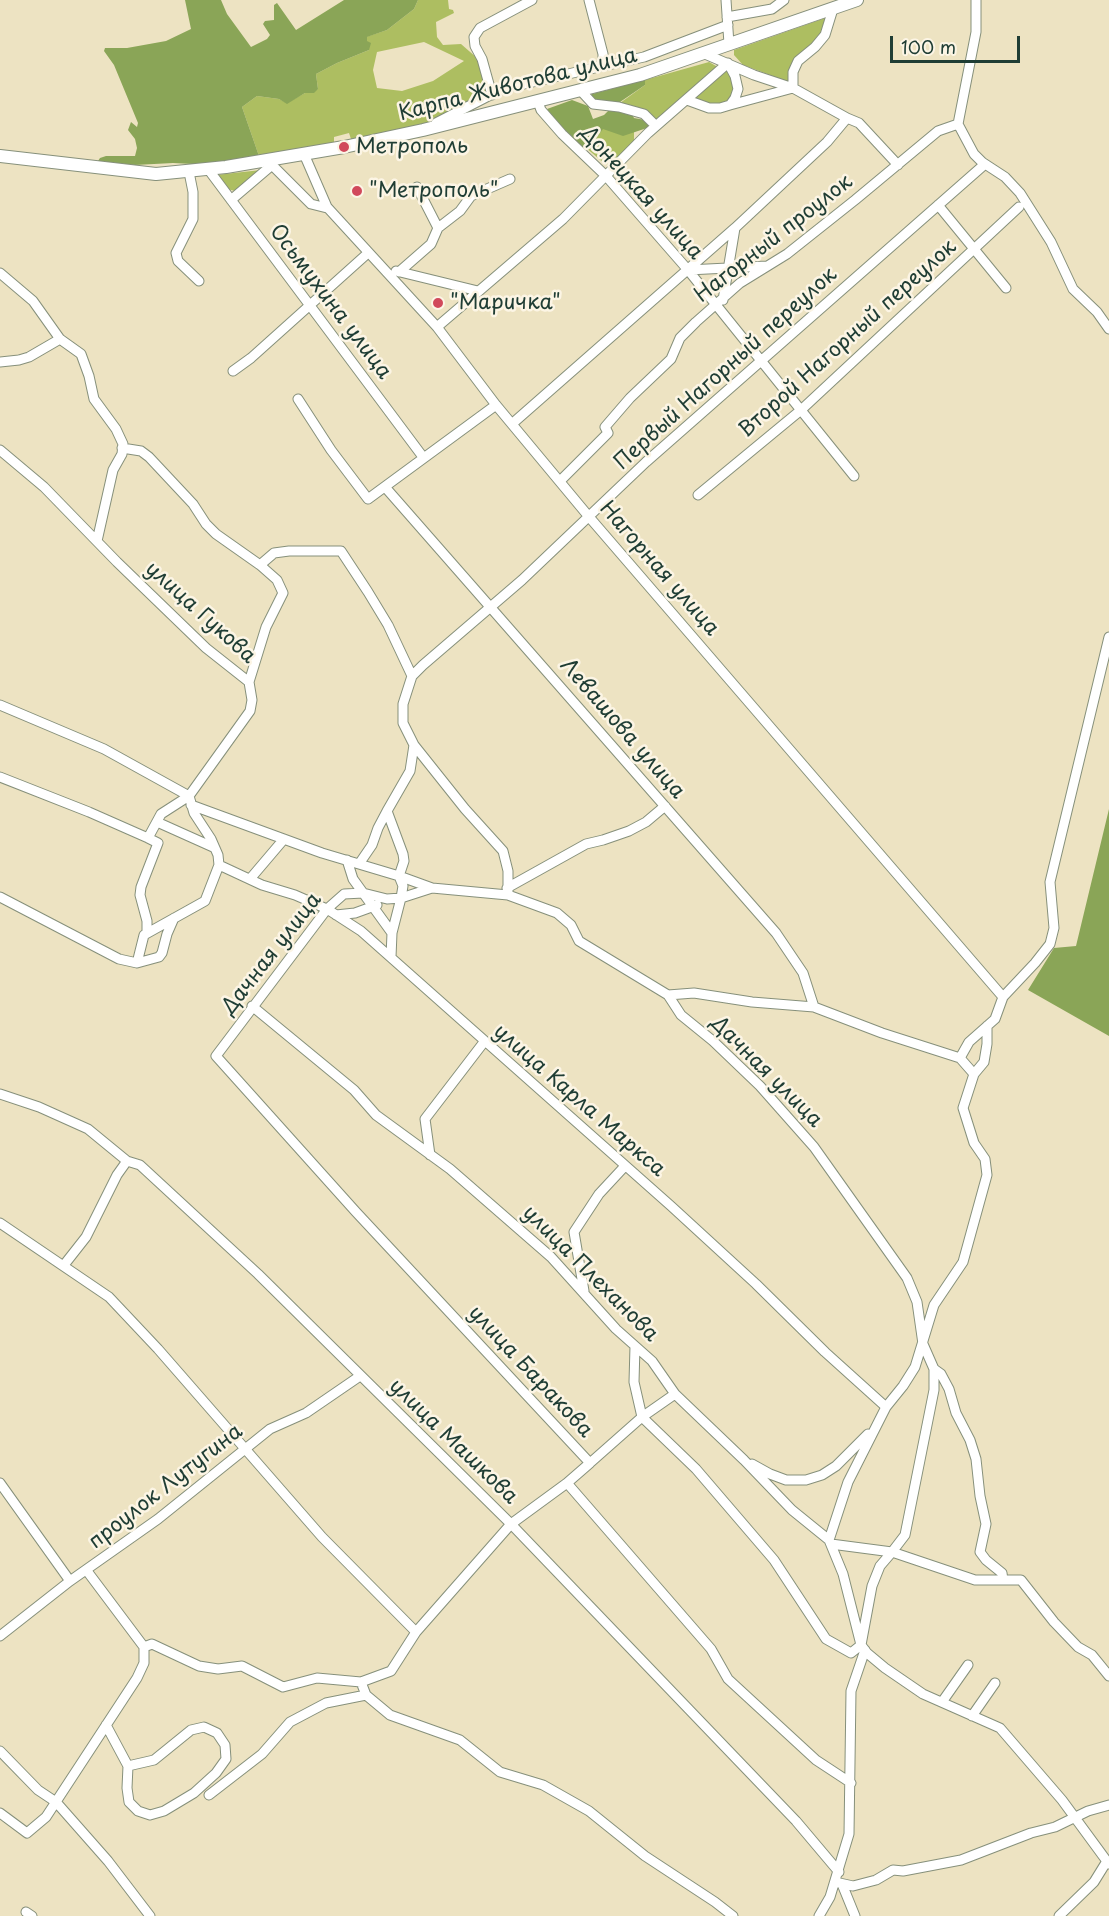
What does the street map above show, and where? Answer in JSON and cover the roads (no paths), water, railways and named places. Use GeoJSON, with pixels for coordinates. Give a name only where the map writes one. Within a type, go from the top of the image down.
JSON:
{"type":"FeatureCollection","features":[{"type":"Feature","properties":{"kind":"main road","name":"Карпа Животова улица"},"geometry":{"type":"LineString","coordinates":[[0,156],[156,174],[269,163],[423,130],[640,75],[857,0]]}},
{"type":"Feature","properties":{"kind":"street"},"geometry":{"type":"LineString","coordinates":[[492,95],[474,37],[480,28],[532,0]]}},
{"type":"Feature","properties":{"kind":"street"},"geometry":{"type":"LineString","coordinates":[[589,0],[603,54],[603,62],[599,67]]}},
{"type":"Feature","properties":{"kind":"street"},"geometry":{"type":"LineString","coordinates":[[726,0],[729,44]]}},
{"type":"Feature","properties":{"kind":"street"},"geometry":{"type":"LineString","coordinates":[[423,130],[502,89],[644,57],[727,21],[772,9],[784,0]]}},
{"type":"Feature","properties":{"kind":"street"},"geometry":{"type":"LineString","coordinates":[[976,0],[975,32],[958,124],[974,154],[1005,177],[1020,193],[1051,242],[1073,289],[1097,312],[1109,329]]}},
{"type":"Feature","properties":{"kind":"street"},"geometry":{"type":"LineString","coordinates":[[793,88],[793,72],[798,61],[815,47],[825,34],[839,5]]}},
{"type":"Feature","properties":{"kind":"street"},"geometry":{"type":"LineString","coordinates":[[705,54],[754,75],[793,88],[859,123],[898,165]]}},
{"type":"Feature","properties":{"kind":"street"},"geometry":{"type":"LineString","coordinates":[[437,327],[563,219],[656,126],[728,63]]}},
{"type":"Feature","properties":{"kind":"street"},"geometry":{"type":"LineString","coordinates":[[728,63],[735,76],[738,89],[730,105]]}},
{"type":"Feature","properties":{"kind":"street"},"geometry":{"type":"LineString","coordinates":[[687,100],[709,108],[720,108],[793,88]]}},
{"type":"Feature","properties":{"kind":"street"},"geometry":{"type":"LineString","coordinates":[[581,91],[593,104],[619,106],[644,114],[656,126]]}},
{"type":"Feature","properties":{"kind":"street","name":"Донецкая улица"},"geometry":{"type":"LineString","coordinates":[[538,102],[541,110],[562,134],[606,176],[688,270],[720,302],[761,362],[854,476]]}},
{"type":"Feature","properties":{"kind":"street"},"geometry":{"type":"LineString","coordinates":[[513,423],[735,228],[828,142],[847,118]]}},
{"type":"Feature","properties":{"kind":"street","name":"Нагорный проулок"},"geometry":{"type":"LineString","coordinates":[[561,480],[608,433],[605,427],[630,398],[671,359],[680,338],[740,283],[770,266],[938,131],[958,124]]}},
{"type":"Feature","properties":{"kind":"street","name":"Нагорная улица"},"geometry":{"type":"LineString","coordinates":[[304,154],[327,208],[437,327],[496,405],[561,480],[590,518],[1003,996]]}},
{"type":"Feature","properties":{"kind":"street"},"geometry":{"type":"LineString","coordinates":[[231,200],[269,163],[312,204],[327,208]]}},
{"type":"Feature","properties":{"kind":"street","name":"Первый Нагорный переулок"},"geometry":{"type":"LineString","coordinates":[[412,676],[590,518],[646,462],[985,164]]}},
{"type":"Feature","properties":{"kind":"street","name":"Осьмухина улица"},"geometry":{"type":"LineString","coordinates":[[208,169],[423,456]]}},
{"type":"Feature","properties":{"kind":"street"},"geometry":{"type":"LineString","coordinates":[[189,171],[193,192],[193,219],[176,253],[178,261],[199,281]]}},
{"type":"Feature","properties":{"kind":"street"},"geometry":{"type":"LineString","coordinates":[[399,272],[430,244],[438,228],[460,211],[471,196],[510,179]]}},
{"type":"Feature","properties":{"kind":"street"},"geometry":{"type":"LineString","coordinates":[[417,187],[438,228]]}},
{"type":"Feature","properties":{"kind":"street"},"geometry":{"type":"LineString","coordinates":[[938,206],[1006,288]]}},
{"type":"Feature","properties":{"kind":"street","name":"Второй Нагорный переулок"},"geometry":{"type":"LineString","coordinates":[[698,495],[801,410],[1019,207]]}},
{"type":"Feature","properties":{"kind":"street"},"geometry":{"type":"LineString","coordinates":[[720,302],[735,228]]}},
{"type":"Feature","properties":{"kind":"street"},"geometry":{"type":"LineString","coordinates":[[731,251],[736,260],[747,267]]}},
{"type":"Feature","properties":{"kind":"street"},"geometry":{"type":"LineString","coordinates":[[233,371],[251,358],[368,253]]}},
{"type":"Feature","properties":{"kind":"street"},"geometry":{"type":"LineString","coordinates":[[688,270],[770,266]]}},
{"type":"Feature","properties":{"kind":"street"},"geometry":{"type":"LineString","coordinates":[[381,267],[478,291]]}},
{"type":"Feature","properties":{"kind":"street"},"geometry":{"type":"LineString","coordinates":[[0,273],[33,301],[60,339],[81,354],[94,399],[116,429],[123,444],[122,454],[113,470],[97,542]]}},
{"type":"Feature","properties":{"kind":"street"},"geometry":{"type":"LineString","coordinates":[[0,362],[29,357],[60,339]]}},
{"type":"Feature","properties":{"kind":"street"},"geometry":{"type":"LineString","coordinates":[[298,399],[331,450],[368,499],[423,456],[496,405]]}},
{"type":"Feature","properties":{"kind":"street"},"geometry":{"type":"LineString","coordinates":[[122,448],[141,452],[149,458],[193,504],[206,524],[216,534],[277,580],[283,593],[266,627],[249,682]]}},
{"type":"Feature","properties":{"kind":"street","name":"улица Гукова"},"geometry":{"type":"LineString","coordinates":[[0,450],[44,487],[206,648],[249,682],[252,700],[250,711],[190,800]]}},
{"type":"Feature","properties":{"kind":"street","name":"Левашова улица"},"geometry":{"type":"LineString","coordinates":[[385,487],[776,933],[803,973],[814,1006]]}},
{"type":"Feature","properties":{"kind":"street"},"geometry":{"type":"LineString","coordinates":[[260,565],[274,553],[341,551],[388,626],[412,676],[403,704],[403,723],[414,746],[465,809],[503,850],[508,872],[508,892]]}},
{"type":"Feature","properties":{"kind":"street"},"geometry":{"type":"LineString","coordinates":[[960,1058],[969,1042],[995,1019],[1003,996],[1050,944],[1054,928],[1050,882],[1109,637]]}},
{"type":"Feature","properties":{"kind":"street"},"geometry":{"type":"LineString","coordinates":[[0,705],[104,749],[190,800],[284,839],[432,888]]}},
{"type":"Feature","properties":{"kind":"street"},"geometry":{"type":"LineString","coordinates":[[344,894],[410,771],[414,746]]}},
{"type":"Feature","properties":{"kind":"street"},"geometry":{"type":"LineString","coordinates":[[0,777],[89,812],[158,843],[140,895],[147,921],[147,933]]}},
{"type":"Feature","properties":{"kind":"street"},"geometry":{"type":"LineString","coordinates":[[148,838],[161,814],[170,807],[190,800]]}},
{"type":"Feature","properties":{"kind":"street"},"geometry":{"type":"LineString","coordinates":[[137,963],[144,935],[205,901],[219,865],[215,848],[190,800]]}},
{"type":"Feature","properties":{"kind":"street"},"geometry":{"type":"LineString","coordinates":[[508,892],[586,844],[629,831],[646,822],[665,806]]}},
{"type":"Feature","properties":{"kind":"street"},"geometry":{"type":"LineString","coordinates":[[387,811],[404,861],[399,876],[403,886],[392,933],[391,957]]}},
{"type":"Feature","properties":{"kind":"street"},"geometry":{"type":"LineString","coordinates":[[157,822],[215,848]]}},
{"type":"Feature","properties":{"kind":"street"},"geometry":{"type":"LineString","coordinates":[[250,879],[284,839]]}},
{"type":"Feature","properties":{"kind":"street"},"geometry":{"type":"LineString","coordinates":[[347,860],[353,879],[392,933]]}},
{"type":"Feature","properties":{"kind":"street","name":"улица Карла Маркса"},"geometry":{"type":"LineString","coordinates":[[219,865],[295,895],[331,912],[361,931],[756,1284],[825,1352],[886,1407]]}},
{"type":"Feature","properties":{"kind":"street","name":"Дачная улица"},"geometry":{"type":"LineString","coordinates":[[216,1056],[252,1006],[344,894],[363,893],[387,899],[401,898],[432,888],[508,892],[557,913],[571,925],[579,941],[668,995],[681,1015],[713,1041],[760,1086],[814,1147],[907,1278],[917,1302],[923,1344]]}},
{"type":"Feature","properties":{"kind":"street"},"geometry":{"type":"LineString","coordinates":[[0,897],[119,959],[137,963],[159,957],[174,918]]}},
{"type":"Feature","properties":{"kind":"street"},"geometry":{"type":"LineString","coordinates":[[331,912],[355,912],[374,907],[387,899]]}},
{"type":"Feature","properties":{"kind":"street"},"geometry":{"type":"LineString","coordinates":[[668,995],[694,993],[752,1002],[814,1006],[882,1033],[960,1058],[974,1074]]}},
{"type":"Feature","properties":{"kind":"street","name":"улица Плеханова"},"geometry":{"type":"LineString","coordinates":[[252,1006],[354,1090],[376,1115],[500,1211],[551,1257],[616,1329],[652,1361],[675,1394],[792,1510],[830,1542]]}},
{"type":"Feature","properties":{"kind":"street"},"geometry":{"type":"LineString","coordinates":[[987,1026],[984,1062],[974,1074],[963,1108],[974,1143],[985,1159],[987,1174],[963,1262],[934,1305],[915,1367],[886,1407],[848,1482],[830,1542],[843,1574],[863,1647],[885,1668],[923,1694],[1000,1728],[1030,1770],[1075,1818],[1108,1862],[1094,1882],[1059,1916]]}},
{"type":"Feature","properties":{"kind":"street"},"geometry":{"type":"LineString","coordinates":[[430,1155],[425,1119],[484,1042]]}},
{"type":"Feature","properties":{"kind":"street","name":"улица Баракова"},"geometry":{"type":"LineString","coordinates":[[216,1056],[364,1220],[590,1463],[511,1524],[416,1632],[391,1671],[361,1682]]}},
{"type":"Feature","properties":{"kind":"street","name":"улица Машкова"},"geometry":{"type":"LineString","coordinates":[[0,1094],[39,1107],[88,1130],[127,1161],[140,1165],[258,1274],[511,1524],[796,1821],[839,1879],[855,1916]]}},
{"type":"Feature","properties":{"kind":"street"},"geometry":{"type":"LineString","coordinates":[[64,1265],[86,1237],[117,1175],[127,1161]]}},
{"type":"Feature","properties":{"kind":"street"},"geometry":{"type":"LineString","coordinates":[[585,1293],[574,1232],[599,1194],[625,1166]]}},
{"type":"Feature","properties":{"kind":"street"},"geometry":{"type":"LineString","coordinates":[[0,1223],[109,1297],[158,1349],[321,1537],[416,1632]]}},
{"type":"Feature","properties":{"kind":"street"},"geometry":{"type":"LineString","coordinates":[[819,1916],[839,1879],[849,1834],[851,1691],[863,1647],[872,1586],[880,1566],[906,1536],[934,1390],[934,1369],[923,1344]]}},
{"type":"Feature","properties":{"kind":"street"},"geometry":{"type":"LineString","coordinates":[[635,1346],[634,1382],[642,1417],[696,1469],[774,1560],[826,1639],[851,1653],[863,1647]]}},
{"type":"Feature","properties":{"kind":"street"},"geometry":{"type":"LineString","coordinates":[[934,1369],[941,1374],[949,1389],[956,1413],[970,1440],[975,1459],[986,1524],[980,1552],[1002,1573],[1003,1580]]}},
{"type":"Feature","properties":{"kind":"street","name":"проулок Лутугина"},"geometry":{"type":"LineString","coordinates":[[0,1636],[70,1581],[158,1519],[270,1430],[306,1413],[360,1376]]}},
{"type":"Feature","properties":{"kind":"street"},"geometry":{"type":"LineString","coordinates":[[590,1463],[642,1417],[675,1394]]}},
{"type":"Feature","properties":{"kind":"street"},"geometry":{"type":"LineString","coordinates":[[743,1459],[786,1480],[806,1480],[822,1475],[836,1466],[874,1428]]}},
{"type":"Feature","properties":{"kind":"street"},"geometry":{"type":"LineString","coordinates":[[0,1483],[70,1581]]}},
{"type":"Feature","properties":{"kind":"street"},"geometry":{"type":"LineString","coordinates":[[567,1483],[711,1649],[728,1679],[816,1760],[851,1783]]}},
{"type":"Feature","properties":{"kind":"street"},"geometry":{"type":"LineString","coordinates":[[830,1542],[892,1552],[975,1580],[1021,1580],[1054,1622],[1078,1647],[1092,1655],[1109,1676]]}},
{"type":"Feature","properties":{"kind":"street"},"geometry":{"type":"LineString","coordinates":[[0,1813],[27,1833],[46,1817],[137,1678],[144,1663],[144,1647],[87,1571]]}},
{"type":"Feature","properties":{"kind":"street"},"geometry":{"type":"LineString","coordinates":[[144,1647],[152,1644],[199,1666],[218,1669],[242,1666],[283,1687],[317,1678],[361,1682],[366,1695],[390,1715],[460,1740],[500,1772],[543,1785],[590,1811],[645,1856],[733,1916]]}},
{"type":"Feature","properties":{"kind":"street"},"geometry":{"type":"LineString","coordinates":[[942,1702],[968,1665]]}},
{"type":"Feature","properties":{"kind":"street"},"geometry":{"type":"LineString","coordinates":[[972,1716],[995,1683]]}},
{"type":"Feature","properties":{"kind":"street"},"geometry":{"type":"LineString","coordinates":[[209,1795],[262,1754],[290,1722],[326,1703],[366,1695]]}},
{"type":"Feature","properties":{"kind":"street"},"geometry":{"type":"LineString","coordinates":[[106,1725],[128,1766],[129,1802],[138,1811],[150,1815],[165,1811],[194,1793],[216,1773],[226,1758],[225,1745],[217,1733],[204,1727],[191,1730],[154,1760],[128,1766]]}},
{"type":"Feature","properties":{"kind":"street"},"geometry":{"type":"LineString","coordinates":[[0,1751],[38,1790],[56,1802],[108,1861],[150,1916]]}},
{"type":"Feature","properties":{"kind":"street"},"geometry":{"type":"LineString","coordinates":[[839,1879],[853,1886],[876,1880],[893,1870],[903,1871],[961,1860],[1018,1838],[1055,1827],[1088,1811],[1109,1805]]}},
{"type":"Feature","properties":{"kind":"place","name":"Метрополь"},"geometry":{"type":"Point","coordinates":[344,147]}},
{"type":"Feature","properties":{"kind":"place","name":"\"Метрополь\""},"geometry":{"type":"Point","coordinates":[357,191]}},
{"type":"Feature","properties":{"kind":"place","name":"\"Маричка\""},"geometry":{"type":"Point","coordinates":[438,303]}}]}
